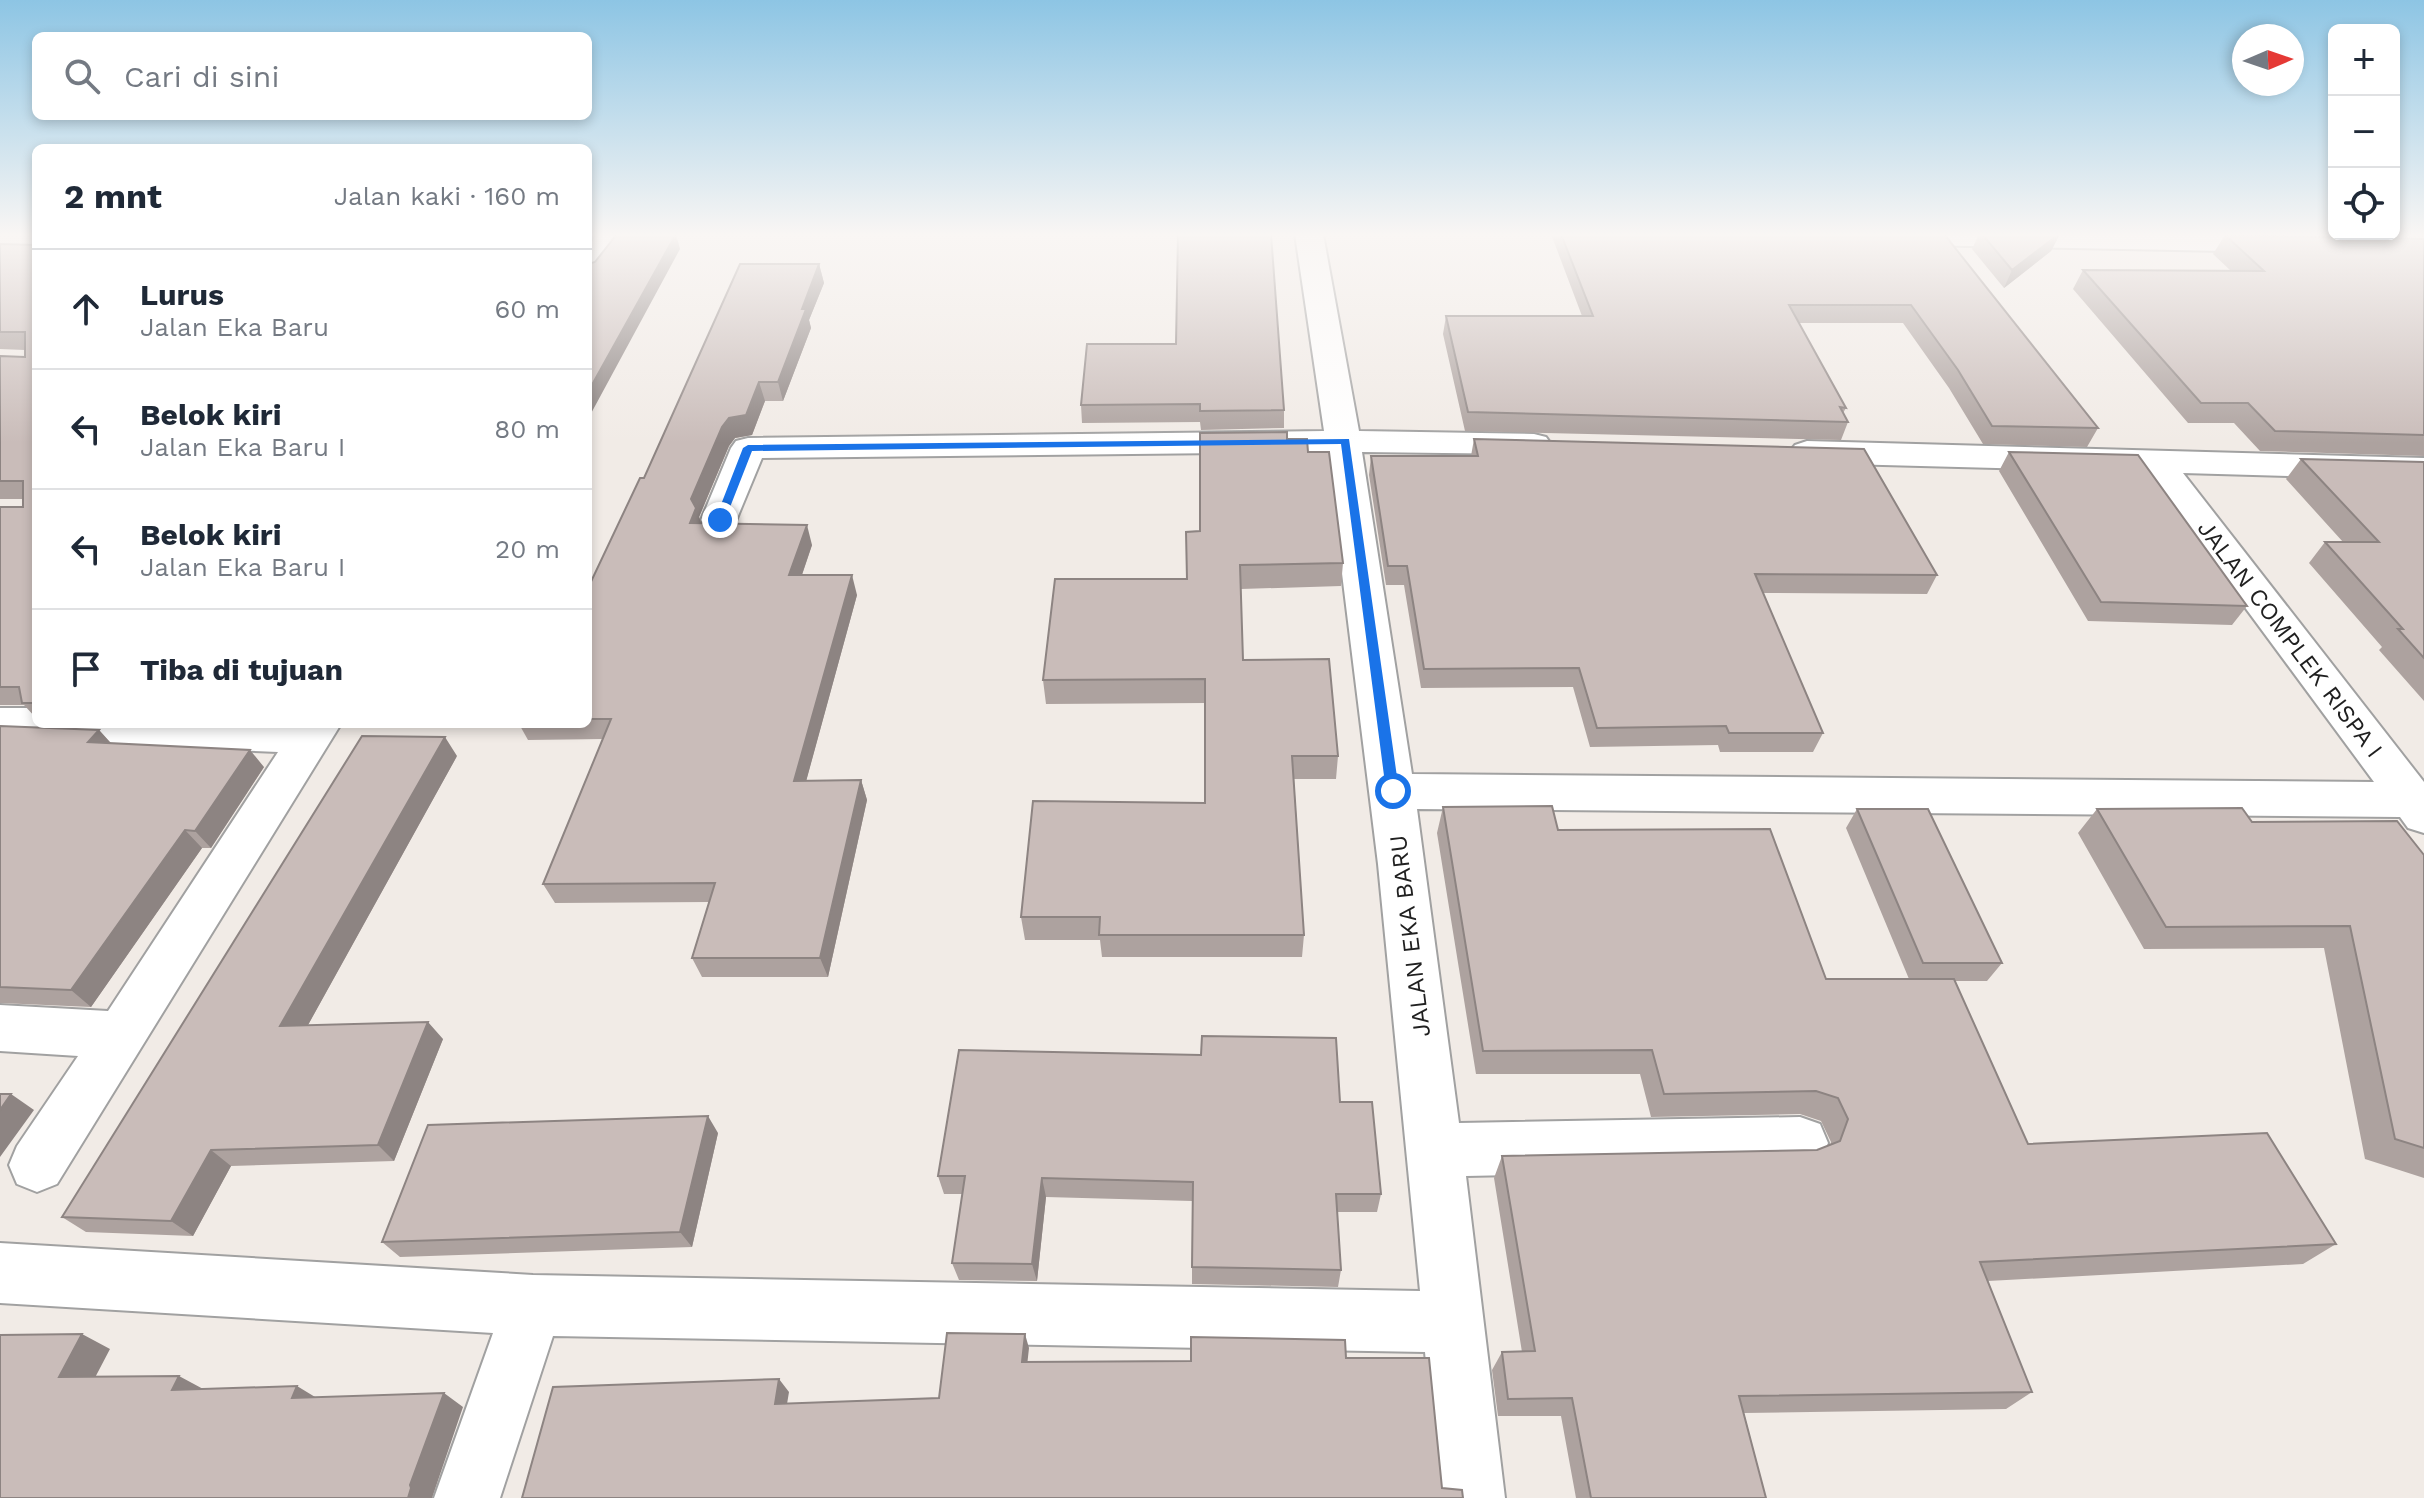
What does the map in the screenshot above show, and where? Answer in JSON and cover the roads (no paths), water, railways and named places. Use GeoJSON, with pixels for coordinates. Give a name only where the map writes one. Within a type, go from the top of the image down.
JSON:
{"type":"FeatureCollection","features":[{"type":"Feature","properties":{"kind":"street","name":"JALAN EKA BARU"},"geometry":{"type":"LineString","coordinates":[[1321,304],[1346,441],[1393,791],[1436,1150],[1472,1498]]}},
{"type":"Feature","properties":{"kind":"street"},"geometry":{"type":"LineString","coordinates":[[720,520],[748,448],[1346,441],[1567,445]]}},
{"type":"Feature","properties":{"kind":"street"},"geometry":{"type":"LineString","coordinates":[[1773,451],[2126,453],[2424,469]]}},
{"type":"Feature","properties":{"kind":"street","name":"JALAN COMPLEK RISPA I"},"geometry":{"type":"LineString","coordinates":[[2126,453],[2418,808]]}},
{"type":"Feature","properties":{"kind":"street"},"geometry":{"type":"LineString","coordinates":[[0,724],[32,725]]}},
{"type":"Feature","properties":{"kind":"street"},"geometry":{"type":"LineString","coordinates":[[180,728],[315,731]]}},
{"type":"Feature","properties":{"kind":"street"},"geometry":{"type":"LineString","coordinates":[[37,1165],[315,731]]}},
{"type":"Feature","properties":{"kind":"street"},"geometry":{"type":"LineString","coordinates":[[1393,791],[2418,808]]}},
{"type":"Feature","properties":{"kind":"street"},"geometry":{"type":"LineString","coordinates":[[0,1028],[122,1035]]}},
{"type":"Feature","properties":{"kind":"street"},"geometry":{"type":"LineString","coordinates":[[1436,1150],[1800,1143]]}},
{"type":"Feature","properties":{"kind":"street"},"geometry":{"type":"LineString","coordinates":[[0,1273],[533,1305],[1453,1322]]}},
{"type":"Feature","properties":{"kind":"street"},"geometry":{"type":"LineString","coordinates":[[467,1498],[533,1305]]}}]}
